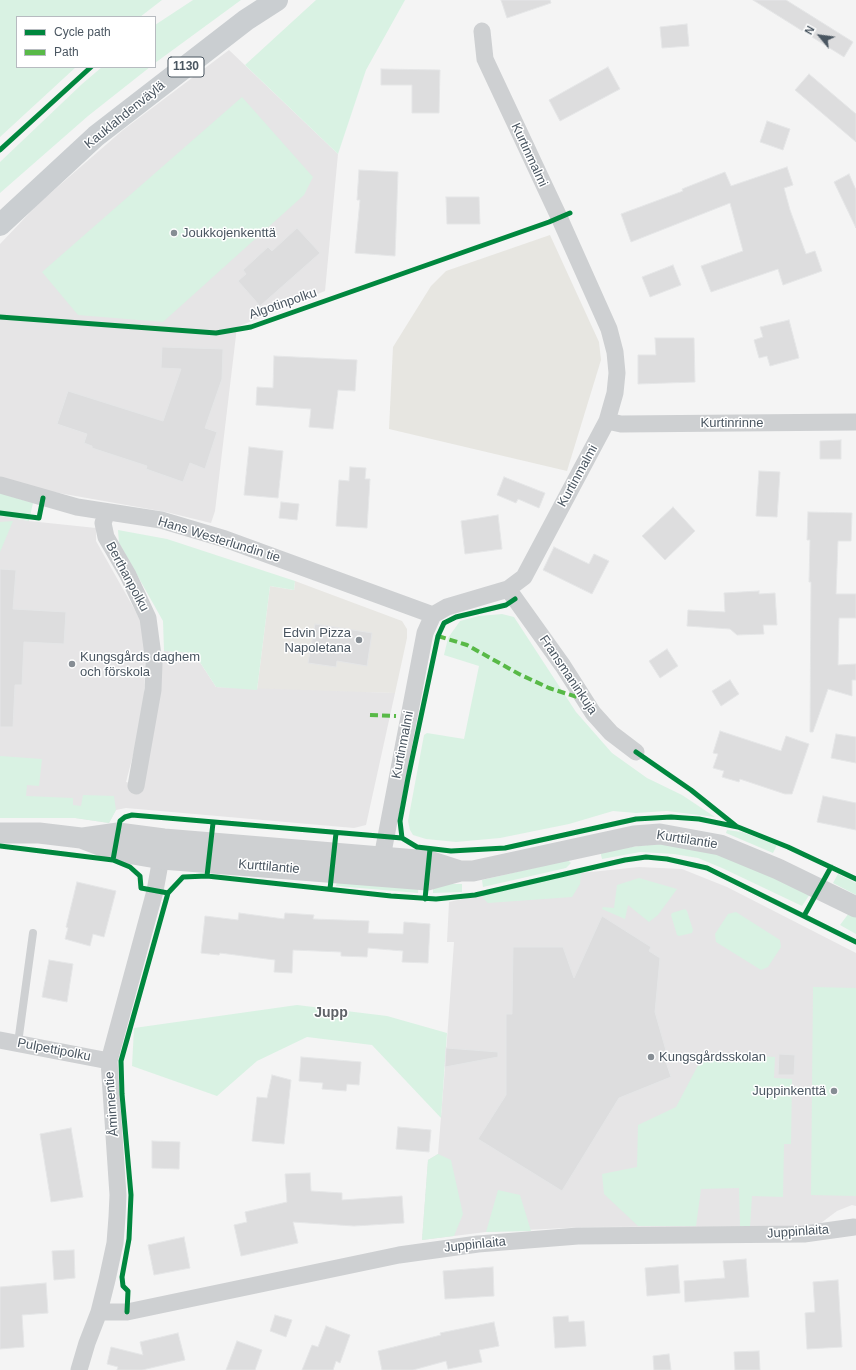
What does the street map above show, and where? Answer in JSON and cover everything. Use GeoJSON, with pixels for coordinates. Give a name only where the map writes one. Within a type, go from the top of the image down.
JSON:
{"type":"FeatureCollection","features":[{"type":"Feature","properties":{"kind":"main road","name":"Kauklahdenväylä"},"geometry":{"type":"LineString","coordinates":[[0,225],[96,136],[246,20],[277,0]]}},
{"type":"Feature","properties":{"kind":"street","name":"Kurtinmalmi"},"geometry":{"type":"LineString","coordinates":[[380,867],[425,634],[433,615],[447,607],[508,589],[524,577],[607,422],[615,394],[617,373],[615,352],[609,329],[559,217],[485,59],[482,31]]}},
{"type":"Feature","properties":{"kind":"street","name":"Kurtinrinne"},"geometry":{"type":"LineString","coordinates":[[607,422],[621,424],[856,422]]}},
{"type":"Feature","properties":{"kind":"street","name":"Hans Westerlundin tie"},"geometry":{"type":"LineString","coordinates":[[0,485],[77,507],[161,520],[225,539],[433,615]]}},
{"type":"Feature","properties":{"kind":"street","name":"Berthanpolku"},"geometry":{"type":"LineString","coordinates":[[106,512],[103,523],[106,537],[128,575],[148,618],[154,663],[154,690],[136,786]]}},
{"type":"Feature","properties":{"kind":"street","name":"Fransmaninkuja"},"geometry":{"type":"LineString","coordinates":[[508,589],[563,666],[594,713],[611,733],[636,752]]}},
{"type":"Feature","properties":{"kind":"street","name":"Kurttilantie"},"geometry":{"type":"LineString","coordinates":[[0,834],[39,833],[81,838],[115,851],[163,849],[252,865],[380,867],[429,861],[460,871],[473,871],[634,836],[660,834],[720,844],[778,869],[856,907]]}},
{"type":"Feature","properties":{"kind":"street","name":"Åminnentie"},"geometry":{"type":"LineString","coordinates":[[79,1370],[87,1343],[99,1312],[114,1243],[117,1217],[118,1196],[109,1061],[155,891],[163,849]]}},
{"type":"Feature","properties":{"kind":"street","name":"Pulpettipolku"},"geometry":{"type":"LineString","coordinates":[[0,1040],[109,1061]]}},
{"type":"Feature","properties":{"kind":"street","name":"Juppinlaita"},"geometry":{"type":"LineString","coordinates":[[99,1312],[127,1312],[399,1255],[478,1244],[578,1236],[804,1234],[854,1227]]}},
{"type":"Feature","properties":{"kind":"lane"},"geometry":{"type":"LineString","coordinates":[[18,1043],[33,933]]}},
{"type":"Feature","properties":{"kind":"shaded area"},"geometry":{"type":"Polygon","coordinates":[[[229,50],[338,154],[325,291],[237,327],[215,511],[211,523],[166,512],[53,492],[0,477],[0,244],[39,203],[123,130],[229,50]]]}},
{"type":"Feature","properties":{"kind":"shaded area","name":"Kungsgårds daghem och förskola"},"geometry":{"type":"Polygon","coordinates":[[[0,516],[29,521],[96,528],[96,541],[141,621],[145,654],[144,703],[138,736],[126,782],[142,785],[164,651],[194,653],[216,687],[395,693],[366,825],[354,828],[126,808],[116,810],[109,823],[75,818],[0,818],[0,516]]]}},
{"type":"Feature","properties":{"kind":"shaded area"},"geometry":{"type":"Polygon","coordinates":[[[295,581],[402,621],[407,629],[407,638],[395,693],[257,690],[270,586],[294,590],[295,581]]]}},
{"type":"Feature","properties":{"kind":"shaded area","name":"Kungsgårdsskolan"},"geometry":{"type":"Polygon","coordinates":[[[639,867],[682,869],[727,887],[856,953],[856,1206],[852,1205],[837,1211],[821,1223],[811,1226],[585,1227],[486,1232],[422,1240],[428,1160],[438,1154],[445,1067],[454,942],[447,942],[449,902],[581,873],[639,867]]]}},
{"type":"Feature","properties":{"kind":"green space"},"geometry":{"type":"Polygon","coordinates":[[[0,0],[162,0],[141,16],[16,16],[16,68],[75,68],[0,137],[0,0]]]}},
{"type":"Feature","properties":{"kind":"green space"},"geometry":{"type":"Polygon","coordinates":[[[193,0],[241,0],[156,62],[156,24],[193,0]]]}},
{"type":"Feature","properties":{"kind":"green space"},"geometry":{"type":"Polygon","coordinates":[[[316,0],[405,0],[366,70],[338,154],[245,65],[316,0]]]}},
{"type":"Feature","properties":{"kind":"green space"},"geometry":{"type":"Polygon","coordinates":[[[101,68],[149,68],[88,116],[0,193],[0,162],[101,68]]]}},
{"type":"Feature","properties":{"kind":"green space","name":"Joukkojenkenttä"},"geometry":{"type":"Polygon","coordinates":[[[242,97],[313,177],[304,195],[163,322],[78,315],[42,272],[242,97]]]}},
{"type":"Feature","properties":{"kind":"green space"},"geometry":{"type":"Polygon","coordinates":[[[0,493],[33,503],[29,521],[0,516],[0,493]]]}},
{"type":"Feature","properties":{"kind":"green space"},"geometry":{"type":"Polygon","coordinates":[[[13,521],[0,552],[0,522],[13,521]]]}},
{"type":"Feature","properties":{"kind":"green space"},"geometry":{"type":"Polygon","coordinates":[[[118,530],[167,539],[295,581],[294,590],[270,586],[257,690],[216,687],[194,653],[164,651],[163,621],[119,543],[118,530]]]}},
{"type":"Feature","properties":{"kind":"green space"},"geometry":{"type":"Polygon","coordinates":[[[502,614],[514,617],[576,712],[612,753],[647,778],[682,795],[715,817],[667,811],[636,813],[613,811],[569,824],[500,838],[456,842],[426,839],[413,835],[408,821],[424,735],[427,733],[464,739],[479,666],[444,655],[448,638],[460,621],[479,616],[502,614]]]}},
{"type":"Feature","properties":{"kind":"green space"},"geometry":{"type":"Polygon","coordinates":[[[0,756],[42,759],[39,786],[27,785],[26,796],[73,798],[73,805],[81,806],[83,795],[114,796],[116,810],[109,823],[75,818],[0,818],[0,756]]]}},
{"type":"Feature","properties":{"kind":"green space"},"geometry":{"type":"Polygon","coordinates":[[[727,830],[742,832],[777,845],[773,853],[726,833],[727,830]]]}},
{"type":"Feature","properties":{"kind":"green space"},"geometry":{"type":"Polygon","coordinates":[[[663,843],[713,850],[810,894],[802,906],[698,858],[674,854],[640,852],[602,859],[600,851],[663,843]]]}},
{"type":"Feature","properties":{"kind":"green space"},"geometry":{"type":"Polygon","coordinates":[[[568,860],[571,863],[566,868],[483,887],[482,880],[568,860]]]}},
{"type":"Feature","properties":{"kind":"green space"},"geometry":{"type":"Polygon","coordinates":[[[581,873],[580,884],[572,897],[488,903],[483,898],[483,894],[581,873]]]}},
{"type":"Feature","properties":{"kind":"green space"},"geometry":{"type":"Polygon","coordinates":[[[838,874],[856,883],[856,895],[833,883],[838,874]]]}},
{"type":"Feature","properties":{"kind":"green space"},"geometry":{"type":"Polygon","coordinates":[[[338,876],[419,883],[418,893],[336,886],[338,876]]]}},
{"type":"Feature","properties":{"kind":"green space"},"geometry":{"type":"Polygon","coordinates":[[[639,878],[677,889],[658,915],[649,922],[628,905],[625,919],[602,909],[603,907],[614,908],[617,885],[639,878]]]}},
{"type":"Feature","properties":{"kind":"green space"},"geometry":{"type":"Polygon","coordinates":[[[433,884],[462,884],[462,892],[433,893],[433,884]]]}},
{"type":"Feature","properties":{"kind":"green space"},"geometry":{"type":"Polygon","coordinates":[[[685,909],[693,930],[692,933],[679,936],[677,935],[671,915],[672,913],[685,909]]]}},
{"type":"Feature","properties":{"kind":"green space"},"geometry":{"type":"Polygon","coordinates":[[[736,912],[780,940],[781,947],[768,967],[761,970],[716,942],[715,934],[728,914],[736,912]]]}},
{"type":"Feature","properties":{"kind":"green space"},"geometry":{"type":"Polygon","coordinates":[[[849,913],[856,917],[856,934],[840,925],[849,913]]]}},
{"type":"Feature","properties":{"kind":"green space","name":"Juppinkenttä"},"geometry":{"type":"Polygon","coordinates":[[[813,987],[856,988],[856,1196],[811,1195],[813,987]]]}},
{"type":"Feature","properties":{"kind":"green space"},"geometry":{"type":"Polygon","coordinates":[[[297,1005],[387,1016],[447,1033],[441,1118],[372,1045],[307,1037],[257,1061],[217,1096],[132,1066],[134,1028],[297,1005]]]}},
{"type":"Feature","properties":{"kind":"green space"},"geometry":{"type":"Polygon","coordinates":[[[704,1054],[775,1057],[774,1078],[792,1079],[791,1144],[784,1144],[783,1197],[752,1196],[750,1227],[740,1226],[739,1188],[701,1189],[696,1226],[638,1226],[604,1194],[602,1174],[637,1167],[638,1125],[676,1107],[704,1054]]]}},
{"type":"Feature","properties":{"kind":"green space"},"geometry":{"type":"Polygon","coordinates":[[[438,1154],[451,1160],[463,1214],[454,1236],[422,1240],[428,1160],[438,1154]]]}},
{"type":"Feature","properties":{"kind":"green space"},"geometry":{"type":"Polygon","coordinates":[[[498,1190],[520,1195],[531,1231],[486,1232],[498,1190]]]}},
{"type":"Feature","properties":{"kind":"sand"},"geometry":{"type":"Polygon","coordinates":[[[550,235],[599,342],[601,360],[567,471],[389,429],[393,347],[431,286],[446,271],[550,235]]]}},
{"type":"Feature","properties":{"kind":"building"},"geometry":{"type":"Polygon","coordinates":[[[501,0],[550,0],[551,3],[507,18],[501,0]]]}},
{"type":"Feature","properties":{"kind":"building"},"geometry":{"type":"Polygon","coordinates":[[[753,0],[786,0],[853,42],[844,57],[753,0]]]}},
{"type":"Feature","properties":{"kind":"building"},"geometry":{"type":"Polygon","coordinates":[[[687,24],[689,46],[662,48],[660,27],[687,24]]]}},
{"type":"Feature","properties":{"kind":"building"},"geometry":{"type":"Polygon","coordinates":[[[608,67],[620,89],[560,121],[549,100],[608,67]]]}},
{"type":"Feature","properties":{"kind":"building"},"geometry":{"type":"Polygon","coordinates":[[[381,69],[440,70],[439,113],[412,113],[412,85],[381,85],[381,69]]]}},
{"type":"Feature","properties":{"kind":"building"},"geometry":{"type":"Polygon","coordinates":[[[809,74],[856,114],[856,142],[795,90],[809,74]]]}},
{"type":"Feature","properties":{"kind":"building"},"geometry":{"type":"Polygon","coordinates":[[[767,121],[790,129],[783,150],[760,142],[767,121]]]}},
{"type":"Feature","properties":{"kind":"building"},"geometry":{"type":"Polygon","coordinates":[[[787,167],[793,185],[784,188],[790,210],[806,254],[815,251],[822,271],[783,285],[778,269],[711,292],[701,266],[743,251],[730,203],[631,242],[621,214],[683,191],[682,189],[725,172],[731,186],[787,167]]]}},
{"type":"Feature","properties":{"kind":"building"},"geometry":{"type":"Polygon","coordinates":[[[359,170],[398,172],[395,256],[355,253],[360,200],[357,200],[359,170]]]}},
{"type":"Feature","properties":{"kind":"building"},"geometry":{"type":"Polygon","coordinates":[[[849,174],[856,190],[856,228],[834,182],[849,174]]]}},
{"type":"Feature","properties":{"kind":"building"},"geometry":{"type":"Polygon","coordinates":[[[446,197],[479,197],[480,224],[447,224],[446,197]]]}},
{"type":"Feature","properties":{"kind":"building"},"geometry":{"type":"Polygon","coordinates":[[[297,228],[320,253],[260,306],[238,281],[246,274],[243,270],[268,247],[272,251],[297,228]]]}},
{"type":"Feature","properties":{"kind":"building"},"geometry":{"type":"Polygon","coordinates":[[[673,265],[681,285],[650,297],[642,277],[673,265]]]}},
{"type":"Feature","properties":{"kind":"building"},"geometry":{"type":"Polygon","coordinates":[[[789,320],[799,358],[770,366],[767,356],[759,358],[754,340],[763,337],[760,327],[789,320]]]}},
{"type":"Feature","properties":{"kind":"building"},"geometry":{"type":"Polygon","coordinates":[[[655,338],[694,338],[695,382],[638,384],[638,355],[656,355],[655,338]]]}},
{"type":"Feature","properties":{"kind":"building"},"geometry":{"type":"Polygon","coordinates":[[[162,347],[223,349],[222,379],[205,428],[217,432],[205,469],[190,463],[183,482],[146,469],[147,466],[92,448],[92,446],[84,443],[87,434],[57,424],[68,391],[163,421],[181,369],[161,368],[162,347]]]}},
{"type":"Feature","properties":{"kind":"building"},"geometry":{"type":"Polygon","coordinates":[[[274,356],[357,360],[355,391],[338,390],[333,429],[309,427],[311,409],[256,405],[257,387],[273,388],[274,356]]]}},
{"type":"Feature","properties":{"kind":"building"},"geometry":{"type":"Polygon","coordinates":[[[841,440],[841,459],[820,459],[820,441],[841,440]]]}},
{"type":"Feature","properties":{"kind":"building"},"geometry":{"type":"Polygon","coordinates":[[[249,447],[283,451],[278,498],[244,495],[249,447]]]}},
{"type":"Feature","properties":{"kind":"building"},"geometry":{"type":"Polygon","coordinates":[[[350,467],[366,468],[365,479],[370,479],[367,528],[336,526],[339,480],[349,481],[350,467]]]}},
{"type":"Feature","properties":{"kind":"building"},"geometry":{"type":"Polygon","coordinates":[[[759,471],[780,472],[777,517],[756,516],[759,471]]]}},
{"type":"Feature","properties":{"kind":"building"},"geometry":{"type":"Polygon","coordinates":[[[504,477],[545,493],[539,508],[518,499],[516,503],[497,495],[504,477]]]}},
{"type":"Feature","properties":{"kind":"building"},"geometry":{"type":"Polygon","coordinates":[[[281,502],[299,504],[297,520],[279,518],[281,502]]]}},
{"type":"Feature","properties":{"kind":"building"},"geometry":{"type":"Polygon","coordinates":[[[673,507],[695,531],[665,560],[642,536],[673,507]]]}},
{"type":"Feature","properties":{"kind":"building"},"geometry":{"type":"Polygon","coordinates":[[[808,512],[852,513],[851,541],[838,541],[836,594],[856,594],[856,618],[839,618],[838,665],[856,664],[856,680],[852,680],[852,696],[828,689],[813,732],[810,732],[811,582],[809,582],[810,540],[807,540],[808,512]]]}},
{"type":"Feature","properties":{"kind":"building"},"geometry":{"type":"Polygon","coordinates":[[[498,515],[502,549],[465,554],[461,521],[498,515]]]}},
{"type":"Feature","properties":{"kind":"building"},"geometry":{"type":"Polygon","coordinates":[[[554,547],[589,564],[594,554],[609,561],[592,594],[543,570],[554,547]]]}},
{"type":"Feature","properties":{"kind":"building"},"geometry":{"type":"Polygon","coordinates":[[[0,569],[16,570],[13,609],[66,612],[64,644],[24,642],[22,685],[15,685],[13,727],[0,727],[0,569]]]}},
{"type":"Feature","properties":{"kind":"building"},"geometry":{"type":"Polygon","coordinates":[[[759,591],[759,594],[775,593],[777,625],[763,625],[764,634],[737,635],[730,629],[687,626],[688,610],[725,612],[724,593],[759,591]]]}},
{"type":"Feature","properties":{"kind":"building"},"geometry":{"type":"Polygon","coordinates":[[[315,624],[372,633],[367,666],[337,661],[336,667],[308,663],[315,624]]]}},
{"type":"Feature","properties":{"kind":"building"},"geometry":{"type":"Polygon","coordinates":[[[667,649],[678,666],[660,678],[649,661],[667,649]]]}},
{"type":"Feature","properties":{"kind":"building"},"geometry":{"type":"Polygon","coordinates":[[[730,680],[739,694],[721,706],[712,691],[730,680]]]}},
{"type":"Feature","properties":{"kind":"building"},"geometry":{"type":"Polygon","coordinates":[[[720,731],[781,751],[786,736],[809,744],[792,794],[785,794],[740,779],[739,782],[722,777],[724,771],[713,768],[718,754],[713,753],[720,731]]]}},
{"type":"Feature","properties":{"kind":"building"},"geometry":{"type":"Polygon","coordinates":[[[836,734],[856,737],[856,763],[831,758],[836,734]]]}},
{"type":"Feature","properties":{"kind":"building"},"geometry":{"type":"Polygon","coordinates":[[[823,796],[856,803],[856,830],[817,822],[823,796]]]}},
{"type":"Feature","properties":{"kind":"building"},"geometry":{"type":"Polygon","coordinates":[[[77,882],[116,891],[104,937],[93,934],[90,946],[65,939],[68,928],[66,927],[77,882]]]}},
{"type":"Feature","properties":{"kind":"building"},"geometry":{"type":"Polygon","coordinates":[[[239,913],[284,919],[285,913],[314,915],[313,919],[369,921],[368,933],[403,934],[404,922],[430,924],[428,963],[402,962],[403,951],[368,948],[367,957],[341,956],[341,952],[293,950],[292,973],[274,972],[275,960],[220,953],[219,955],[201,953],[205,916],[238,920],[239,913]]]}},
{"type":"Feature","properties":{"kind":"building"},"geometry":{"type":"Polygon","coordinates":[[[602,916],[651,947],[649,951],[660,958],[655,1012],[667,1054],[664,1056],[671,1077],[619,1098],[562,1191],[478,1139],[506,1095],[506,1014],[512,1014],[513,947],[563,947],[574,978],[602,916]]]}},
{"type":"Feature","properties":{"kind":"building"},"geometry":{"type":"Polygon","coordinates":[[[49,960],[73,964],[67,1002],[42,997],[49,960]]]}},
{"type":"Feature","properties":{"kind":"building"},"geometry":{"type":"Polygon","coordinates":[[[446,1048],[498,1052],[498,1057],[445,1067],[446,1048]]]}},
{"type":"Feature","properties":{"kind":"building"},"geometry":{"type":"Polygon","coordinates":[[[779,1054],[795,1055],[794,1075],[778,1075],[779,1054]]]}},
{"type":"Feature","properties":{"kind":"building"},"geometry":{"type":"Polygon","coordinates":[[[301,1057],[361,1062],[359,1085],[347,1084],[346,1091],[322,1089],[323,1083],[299,1081],[301,1057]]]}},
{"type":"Feature","properties":{"kind":"building"},"geometry":{"type":"Polygon","coordinates":[[[272,1075],[291,1080],[284,1144],[252,1141],[257,1097],[267,1098],[272,1075]]]}},
{"type":"Feature","properties":{"kind":"building"},"geometry":{"type":"Polygon","coordinates":[[[398,1127],[431,1130],[429,1152],[396,1149],[398,1127]]]}},
{"type":"Feature","properties":{"kind":"building"},"geometry":{"type":"Polygon","coordinates":[[[71,1128],[83,1197],[51,1202],[40,1134],[71,1128]]]}},
{"type":"Feature","properties":{"kind":"building"},"geometry":{"type":"Polygon","coordinates":[[[152,1141],[180,1142],[179,1169],[152,1168],[152,1141]]]}},
{"type":"Feature","properties":{"kind":"building"},"geometry":{"type":"Polygon","coordinates":[[[310,1173],[311,1191],[342,1193],[342,1200],[402,1196],[404,1223],[354,1226],[293,1222],[298,1243],[241,1256],[234,1225],[247,1222],[245,1212],[287,1202],[285,1174],[310,1173]]]}},
{"type":"Feature","properties":{"kind":"building"},"geometry":{"type":"Polygon","coordinates":[[[184,1237],[190,1268],[154,1275],[148,1245],[184,1237]]]}},
{"type":"Feature","properties":{"kind":"building"},"geometry":{"type":"Polygon","coordinates":[[[74,1250],[75,1278],[54,1280],[52,1251],[74,1250]]]}},
{"type":"Feature","properties":{"kind":"building"},"geometry":{"type":"Polygon","coordinates":[[[746,1259],[749,1297],[685,1302],[684,1281],[725,1278],[723,1261],[746,1259]]]}},
{"type":"Feature","properties":{"kind":"building"},"geometry":{"type":"Polygon","coordinates":[[[678,1265],[680,1293],[647,1296],[645,1268],[678,1265]]]}},
{"type":"Feature","properties":{"kind":"building"},"geometry":{"type":"Polygon","coordinates":[[[493,1267],[494,1296],[445,1299],[443,1271],[493,1267]]]}},
{"type":"Feature","properties":{"kind":"building"},"geometry":{"type":"Polygon","coordinates":[[[838,1280],[842,1347],[807,1349],[805,1313],[815,1312],[813,1282],[838,1280]]]}},
{"type":"Feature","properties":{"kind":"building"},"geometry":{"type":"Polygon","coordinates":[[[46,1283],[48,1313],[22,1315],[24,1347],[0,1349],[0,1287],[46,1283]]]}},
{"type":"Feature","properties":{"kind":"building"},"geometry":{"type":"Polygon","coordinates":[[[275,1315],[292,1320],[286,1337],[270,1331],[275,1315]]]}},
{"type":"Feature","properties":{"kind":"building"},"geometry":{"type":"Polygon","coordinates":[[[568,1316],[569,1322],[584,1321],[586,1346],[555,1348],[553,1317],[568,1316]]]}},
{"type":"Feature","properties":{"kind":"building"},"geometry":{"type":"Polygon","coordinates":[[[494,1322],[499,1346],[479,1350],[482,1362],[448,1369],[446,1361],[413,1370],[382,1370],[378,1351],[441,1335],[440,1333],[494,1322]]]}},
{"type":"Feature","properties":{"kind":"building"},"geometry":{"type":"Polygon","coordinates":[[[326,1326],[350,1335],[340,1363],[336,1361],[333,1370],[302,1370],[312,1345],[318,1347],[326,1326]]]}},
{"type":"Feature","properties":{"kind":"building"},"geometry":{"type":"Polygon","coordinates":[[[178,1333],[185,1360],[142,1370],[117,1370],[118,1367],[107,1364],[111,1347],[143,1355],[140,1342],[178,1333]]]}},
{"type":"Feature","properties":{"kind":"building"},"geometry":{"type":"Polygon","coordinates":[[[237,1341],[262,1350],[255,1370],[226,1370],[237,1341]]]}},
{"type":"Feature","properties":{"kind":"building"},"geometry":{"type":"Polygon","coordinates":[[[759,1351],[760,1370],[735,1370],[734,1352],[759,1351]]]}},
{"type":"Feature","properties":{"kind":"building"},"geometry":{"type":"Polygon","coordinates":[[[669,1354],[671,1370],[654,1370],[653,1356],[669,1354]]]}},
{"type":"Feature","properties":{"kind":"marked path"},"geometry":{"type":"LineString","coordinates":[[438,636],[467,645],[519,674],[549,688],[583,699]]}},
{"type":"Feature","properties":{"kind":"marked path"},"geometry":{"type":"LineString","coordinates":[[370,715],[396,716]]}},
{"type":"Feature","properties":{"kind":"cycle path"},"geometry":{"type":"LineString","coordinates":[[0,150],[90,68]]}},
{"type":"Feature","properties":{"kind":"cycle path","name":"Algotinpolku"},"geometry":{"type":"LineString","coordinates":[[0,317],[216,333],[251,327],[549,222],[570,213]]}},
{"type":"Feature","properties":{"kind":"cycle path"},"geometry":{"type":"LineString","coordinates":[[0,513],[39,518],[43,498]]}},
{"type":"Feature","properties":{"kind":"cycle path"},"geometry":{"type":"LineString","coordinates":[[402,838],[400,821],[408,778],[438,636],[444,623],[456,617],[506,605],[515,599]]}},
{"type":"Feature","properties":{"kind":"cycle path"},"geometry":{"type":"LineString","coordinates":[[636,752],[691,790],[736,826]]}},
{"type":"Feature","properties":{"kind":"cycle path"},"geometry":{"type":"LineString","coordinates":[[113,860],[120,821],[125,817],[132,815],[402,838],[417,847],[451,851],[505,848],[636,819],[671,817],[699,819],[738,827],[788,847],[856,879]]}},
{"type":"Feature","properties":{"kind":"cycle path"},"geometry":{"type":"LineString","coordinates":[[207,876],[213,823]]}},
{"type":"Feature","properties":{"kind":"cycle path"},"geometry":{"type":"LineString","coordinates":[[330,889],[336,833]]}},
{"type":"Feature","properties":{"kind":"cycle path"},"geometry":{"type":"LineString","coordinates":[[0,846],[113,860],[130,867],[140,876],[141,888],[168,893],[183,877],[207,876],[391,896],[436,899],[475,895],[625,860],[646,857],[667,859],[707,868],[856,942]]}},
{"type":"Feature","properties":{"kind":"cycle path"},"geometry":{"type":"LineString","coordinates":[[425,899],[430,849]]}},
{"type":"Feature","properties":{"kind":"cycle path"},"geometry":{"type":"LineString","coordinates":[[804,916],[831,867]]}},
{"type":"Feature","properties":{"kind":"cycle path"},"geometry":{"type":"LineString","coordinates":[[127,1312],[128,1291],[123,1286],[122,1277],[129,1239],[131,1195],[122,1094],[121,1061],[168,893]]}},
{"type":"Feature","properties":{"kind":"place","name":"Joukkojenkenttä"},"geometry":{"type":"Point","coordinates":[174,233]}},
{"type":"Feature","properties":{"kind":"place","name":"Edvin Pizza Napoletana"},"geometry":{"type":"Point","coordinates":[359,640]}},
{"type":"Feature","properties":{"kind":"place","name":"Kungsgårds daghem och förskola"},"geometry":{"type":"Point","coordinates":[72,664]}},
{"type":"Feature","properties":{"kind":"place","name":"Kungsgårdsskolan"},"geometry":{"type":"Point","coordinates":[651,1057]}},
{"type":"Feature","properties":{"kind":"place","name":"Juppinkenttä"},"geometry":{"type":"Point","coordinates":[834,1091]}},
{"type":"Feature","properties":{"kind":"district","name":"Jupp"},"geometry":{"type":"Point","coordinates":[331,1013]}}]}
